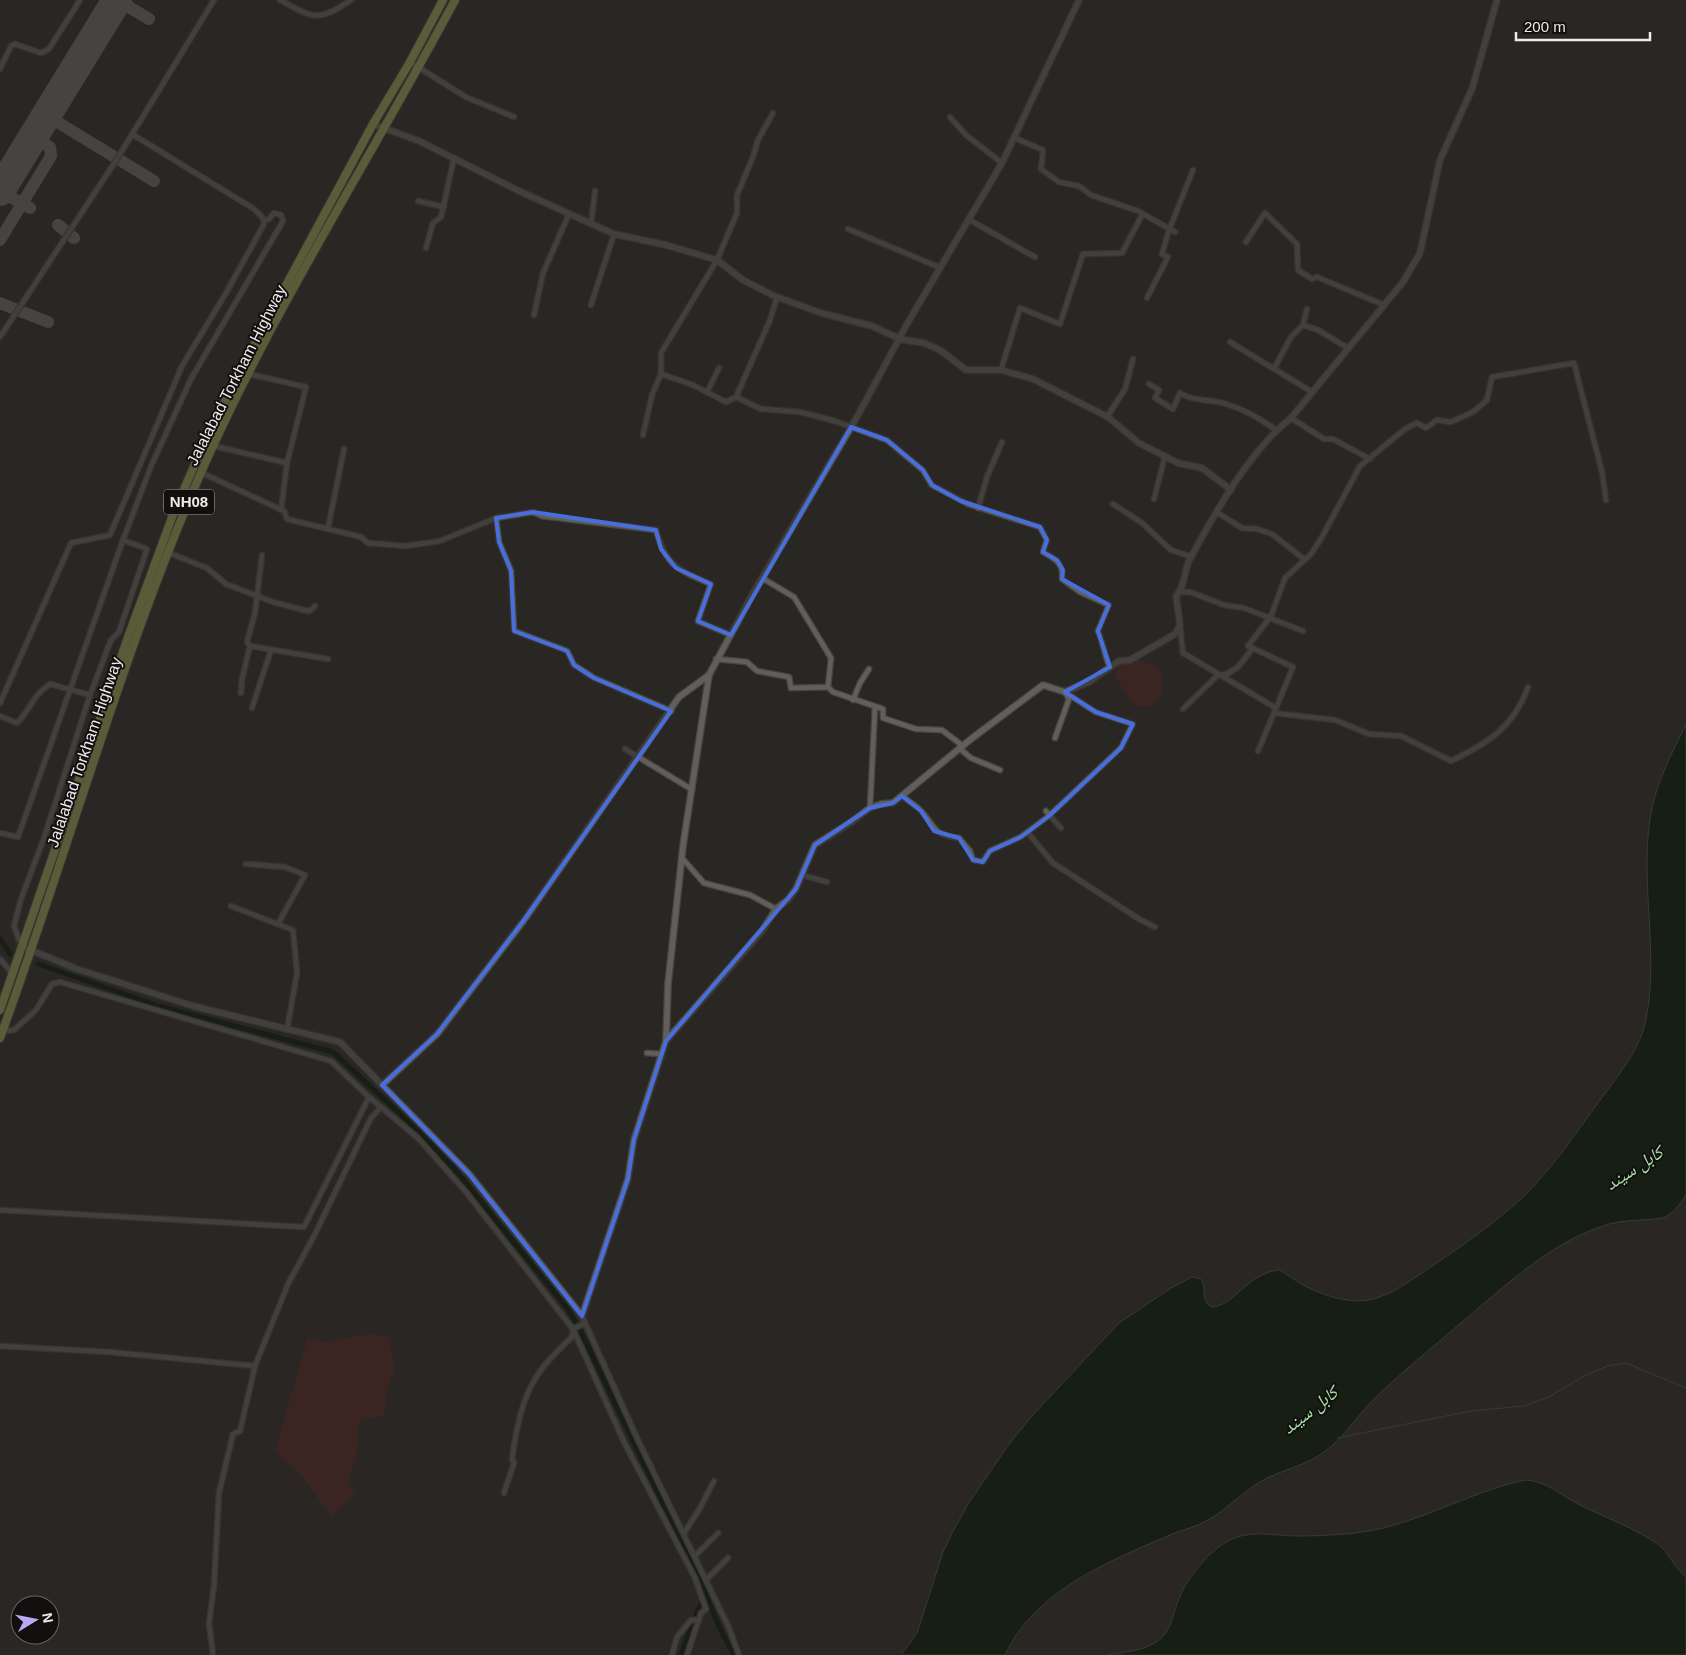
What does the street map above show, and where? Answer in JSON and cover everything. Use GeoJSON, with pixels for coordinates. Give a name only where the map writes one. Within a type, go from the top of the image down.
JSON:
{"type":"FeatureCollection","features":[{"type":"Feature","properties":{"kind":"highway","name":"NH08"},"geometry":{"type":"LineString","coordinates":[[0,1010],[128,637],[182,494],[206,439],[242,367],[373,124],[410,62],[443,0]]}},
{"type":"Feature","properties":{"kind":"highway","name":"Jalalabad Torkham Highway"},"geometry":{"type":"LineString","coordinates":[[1,1035],[32,951],[136,640],[202,473],[249,374],[382,128],[419,68],[455,0]]}},
{"type":"Feature","properties":{"kind":"street"},"geometry":{"type":"LineString","coordinates":[[0,70],[11,46],[15,44],[41,53],[49,49],[80,0]]}},
{"type":"Feature","properties":{"kind":"street"},"geometry":{"type":"LineString","coordinates":[[0,337],[132,134],[214,0]]}},
{"type":"Feature","properties":{"kind":"street"},"geometry":{"type":"LineString","coordinates":[[280,0],[306,14],[319,16],[330,14],[351,0]]}},
{"type":"Feature","properties":{"kind":"street"},"geometry":{"type":"LineString","coordinates":[[666,1042],[668,984],[682,858],[709,675],[716,659],[762,578],[1002,163],[1079,0]]}},
{"type":"Feature","properties":{"kind":"street"},"geometry":{"type":"LineString","coordinates":[[1497,0],[1472,89],[1440,160],[1420,253],[1403,282],[1291,418],[1276,430],[1257,453],[1231,490],[1192,557],[1180,592],[1176,596],[1183,653],[1218,675],[1226,677],[1275,710],[1335,720],[1370,734],[1401,736],[1451,760],[1482,746],[1500,731],[1515,716],[1528,687]]}},
{"type":"Feature","properties":{"kind":"street"},"geometry":{"type":"LineString","coordinates":[[410,62],[466,97],[514,117]]}},
{"type":"Feature","properties":{"kind":"street"},"geometry":{"type":"LineString","coordinates":[[643,435],[652,395],[661,374],[661,353],[716,260],[737,213],[737,195],[758,140],[773,113]]}},
{"type":"Feature","properties":{"kind":"street"},"geometry":{"type":"LineString","coordinates":[[950,117],[966,135],[1002,163]]}},
{"type":"Feature","properties":{"kind":"street"},"geometry":{"type":"LineString","coordinates":[[373,124],[419,141],[614,234],[666,245],[716,260],[743,280],[777,297],[821,313],[872,326],[900,339],[924,343],[940,350],[966,370],[1001,370],[1033,379],[1107,417],[1139,443],[1178,463],[1202,468],[1231,490]]}},
{"type":"Feature","properties":{"kind":"street"},"geometry":{"type":"LineString","coordinates":[[132,134],[254,209],[264,218],[264,221]]}},
{"type":"Feature","properties":{"kind":"street"},"geometry":{"type":"LineString","coordinates":[[1015,138],[1043,150],[1041,168],[1059,182],[1079,186],[1092,195],[1142,215],[1175,232]]}},
{"type":"Feature","properties":{"kind":"street"},"geometry":{"type":"LineString","coordinates":[[426,248],[433,223],[441,217],[454,158]]}},
{"type":"Feature","properties":{"kind":"street"},"geometry":{"type":"LineString","coordinates":[[1147,298],[1168,257],[1162,254],[1169,230],[1193,170]]}},
{"type":"Feature","properties":{"kind":"street"},"geometry":{"type":"LineString","coordinates":[[591,224],[595,191]]}},
{"type":"Feature","properties":{"kind":"street"},"geometry":{"type":"LineString","coordinates":[[418,201],[444,207]]}},
{"type":"Feature","properties":{"kind":"street"},"geometry":{"type":"LineString","coordinates":[[0,703],[71,544],[110,534],[182,366],[248,255],[264,221],[269,219],[274,213],[281,215],[283,221],[191,379],[152,464],[123,540],[72,690],[18,837],[0,833]]}},
{"type":"Feature","properties":{"kind":"street"},"geometry":{"type":"LineString","coordinates":[[1246,242],[1265,213],[1298,244],[1298,270],[1312,279],[1317,277],[1384,304]]}},
{"type":"Feature","properties":{"kind":"street"},"geometry":{"type":"LineString","coordinates":[[534,315],[543,273],[551,253],[556,248],[569,214]]}},
{"type":"Feature","properties":{"kind":"street"},"geometry":{"type":"LineString","coordinates":[[1001,370],[1020,308],[1060,324],[1082,254],[1122,253],[1142,215]]}},
{"type":"Feature","properties":{"kind":"street"},"geometry":{"type":"LineString","coordinates":[[968,219],[1035,257]]}},
{"type":"Feature","properties":{"kind":"street"},"geometry":{"type":"LineString","coordinates":[[848,229],[941,268]]}},
{"type":"Feature","properties":{"kind":"street"},"geometry":{"type":"LineString","coordinates":[[591,305],[614,234]]}},
{"type":"Feature","properties":{"kind":"street"},"geometry":{"type":"LineString","coordinates":[[661,374],[707,392],[726,402],[736,397],[770,320],[777,297]]}},
{"type":"Feature","properties":{"kind":"street"},"geometry":{"type":"LineString","coordinates":[[1274,369],[1291,336],[1303,325],[1307,309]]}},
{"type":"Feature","properties":{"kind":"street"},"geometry":{"type":"LineString","coordinates":[[1303,325],[1318,330],[1348,348]]}},
{"type":"Feature","properties":{"kind":"street"},"geometry":{"type":"LineString","coordinates":[[1230,342],[1312,392]]}},
{"type":"Feature","properties":{"kind":"street"},"geometry":{"type":"LineString","coordinates":[[1107,417],[1125,389],[1133,359]]}},
{"type":"Feature","properties":{"kind":"street"},"geometry":{"type":"LineString","coordinates":[[1258,751],[1293,667],[1248,646],[1271,616],[1285,578],[1310,554],[1322,537],[1360,466],[1405,429],[1417,423],[1426,428],[1438,420],[1451,422],[1473,412],[1487,400],[1492,377],[1574,364],[1602,472],[1606,500]]}},
{"type":"Feature","properties":{"kind":"street"},"geometry":{"type":"LineString","coordinates":[[707,392],[719,368]]}},
{"type":"Feature","properties":{"kind":"street"},"geometry":{"type":"LineString","coordinates":[[249,374],[306,388],[287,463],[281,510]]}},
{"type":"Feature","properties":{"kind":"street"},"geometry":{"type":"LineString","coordinates":[[1149,384],[1159,390],[1154,398],[1173,409],[1180,393],[1191,399],[1225,403],[1263,420],[1276,430]]}},
{"type":"Feature","properties":{"kind":"street"},"geometry":{"type":"LineString","coordinates":[[736,397],[761,409],[800,412],[887,440],[923,470],[932,485],[978,508],[1040,527],[1047,540],[1043,552],[1057,560],[1063,570],[1062,579],[1080,592],[1109,605],[1098,631],[1105,645],[1105,658],[1110,667]]}},
{"type":"Feature","properties":{"kind":"street"},"geometry":{"type":"LineString","coordinates":[[1291,418],[1324,439],[1333,439],[1370,459]]}},
{"type":"Feature","properties":{"kind":"street"},"geometry":{"type":"LineString","coordinates":[[978,508],[987,477],[1002,442]]}},
{"type":"Feature","properties":{"kind":"street"},"geometry":{"type":"LineString","coordinates":[[214,446],[287,463]]}},
{"type":"Feature","properties":{"kind":"street"},"geometry":{"type":"LineString","coordinates":[[328,528],[344,449]]}},
{"type":"Feature","properties":{"kind":"street"},"geometry":{"type":"LineString","coordinates":[[1154,499],[1165,456]]}},
{"type":"Feature","properties":{"kind":"street"},"geometry":{"type":"LineString","coordinates":[[202,473],[281,510],[287,519],[361,537],[368,543],[406,546],[440,541],[496,518],[534,512],[542,516],[656,530],[662,549],[676,568],[711,584],[698,621],[731,635]]}},
{"type":"Feature","properties":{"kind":"street"},"geometry":{"type":"LineString","coordinates":[[1113,504],[1142,523],[1171,550],[1192,557]]}},
{"type":"Feature","properties":{"kind":"street"},"geometry":{"type":"LineString","coordinates":[[1218,513],[1242,528],[1256,529],[1272,534],[1304,559]]}},
{"type":"Feature","properties":{"kind":"street"},"geometry":{"type":"LineString","coordinates":[[496,518],[499,542],[511,571],[514,631],[567,651],[574,665],[594,678],[671,711]]}},
{"type":"Feature","properties":{"kind":"street"},"geometry":{"type":"LineString","coordinates":[[123,540],[147,549],[119,632],[111,640],[90,695],[44,838],[21,899],[14,926],[19,940],[32,951],[76,969],[193,1006],[340,1042],[469,1174],[582,1316],[637,1438],[695,1556],[739,1655]]}},
{"type":"Feature","properties":{"kind":"street"},"geometry":{"type":"LineString","coordinates":[[169,554],[207,568],[226,584],[257,596],[307,610],[311,610],[315,606]]}},
{"type":"Feature","properties":{"kind":"street"},"geometry":{"type":"LineString","coordinates":[[241,693],[242,679],[250,646],[247,642],[252,629],[262,555]]}},
{"type":"Feature","properties":{"kind":"street"},"geometry":{"type":"LineString","coordinates":[[762,578],[794,597],[831,658],[828,687]]}},
{"type":"Feature","properties":{"kind":"street"},"geometry":{"type":"LineString","coordinates":[[1180,592],[1190,592],[1224,604],[1271,616],[1303,630]]}},
{"type":"Feature","properties":{"kind":"street"},"geometry":{"type":"LineString","coordinates":[[1066,692],[1089,682],[1119,661],[1130,660],[1167,640],[1175,634],[1180,625]]}},
{"type":"Feature","properties":{"kind":"street"},"geometry":{"type":"LineString","coordinates":[[250,646],[328,660]]}},
{"type":"Feature","properties":{"kind":"street"},"geometry":{"type":"LineString","coordinates":[[1184,709],[1218,675],[1227,674],[1238,667],[1253,648]]}},
{"type":"Feature","properties":{"kind":"street"},"geometry":{"type":"LineString","coordinates":[[252,708],[270,650]]}},
{"type":"Feature","properties":{"kind":"street"},"geometry":{"type":"LineString","coordinates":[[716,659],[747,662],[757,671],[789,677],[791,688],[828,687],[833,692],[883,709],[883,718],[916,729],[942,730],[971,758],[1000,770]]}},
{"type":"Feature","properties":{"kind":"street"},"geometry":{"type":"LineString","coordinates":[[853,700],[860,683],[869,669]]}},
{"type":"Feature","properties":{"kind":"street"},"geometry":{"type":"LineString","coordinates":[[382,1086],[442,1026],[524,920],[679,698],[709,675]]}},
{"type":"Feature","properties":{"kind":"street"},"geometry":{"type":"LineString","coordinates":[[0,716],[17,723],[25,715],[33,698],[50,684],[90,695]]}},
{"type":"Feature","properties":{"kind":"street"},"geometry":{"type":"LineString","coordinates":[[582,1316],[628,1179],[634,1140],[660,1054],[666,1042],[762,931],[776,909],[788,900],[802,875],[815,845],[850,824],[870,808],[881,804],[894,803],[902,796],[961,747],[1043,685],[1066,692],[1096,712],[1133,724],[1121,748],[1049,816],[1028,833],[990,850],[983,862],[973,860],[970,851],[959,838],[944,836],[934,830],[921,811],[902,796]]}},
{"type":"Feature","properties":{"kind":"street"},"geometry":{"type":"LineString","coordinates":[[1055,738],[1069,699],[1066,692]]}},
{"type":"Feature","properties":{"kind":"street"},"geometry":{"type":"LineString","coordinates":[[870,808],[875,707]]}},
{"type":"Feature","properties":{"kind":"street"},"geometry":{"type":"LineString","coordinates":[[625,749],[691,789]]}},
{"type":"Feature","properties":{"kind":"street"},"geometry":{"type":"LineString","coordinates":[[1046,811],[1061,828]]}},
{"type":"Feature","properties":{"kind":"street"},"geometry":{"type":"LineString","coordinates":[[1028,833],[1053,863],[1139,920],[1155,927]]}},
{"type":"Feature","properties":{"kind":"street"},"geometry":{"type":"LineString","coordinates":[[682,858],[704,884],[750,895],[776,909]]}},
{"type":"Feature","properties":{"kind":"street"},"geometry":{"type":"LineString","coordinates":[[246,864],[285,867],[305,875],[279,922]]}},
{"type":"Feature","properties":{"kind":"street"},"geometry":{"type":"LineString","coordinates":[[802,875],[827,882]]}},
{"type":"Feature","properties":{"kind":"street"},"geometry":{"type":"LineString","coordinates":[[231,906],[279,922],[293,930],[297,973],[287,1030]]}},
{"type":"Feature","properties":{"kind":"street"},"geometry":{"type":"LineString","coordinates":[[0,959],[13,974]]}},
{"type":"Feature","properties":{"kind":"street"},"geometry":{"type":"LineString","coordinates":[[1,1035],[14,1030],[36,1010],[52,984],[60,982],[331,1061],[380,1108],[418,1138],[466,1192],[573,1329],[624,1442],[695,1578],[706,1609],[701,1613],[686,1655]]}},
{"type":"Feature","properties":{"kind":"street"},"geometry":{"type":"LineString","coordinates":[[647,1053],[660,1054]]}},
{"type":"Feature","properties":{"kind":"street"},"geometry":{"type":"LineString","coordinates":[[0,1210],[304,1227],[369,1096]]}},
{"type":"Feature","properties":{"kind":"street"},"geometry":{"type":"LineString","coordinates":[[213,1655],[209,1623],[214,1586],[218,1493],[233,1434],[240,1431],[255,1366],[288,1284],[314,1236],[371,1118],[380,1108]]}},
{"type":"Feature","properties":{"kind":"street"},"geometry":{"type":"LineString","coordinates":[[573,1329],[585,1323]]}},
{"type":"Feature","properties":{"kind":"street"},"geometry":{"type":"LineString","coordinates":[[504,1493],[514,1463],[512,1459],[514,1445],[533,1381],[552,1357],[572,1337],[573,1329]]}},
{"type":"Feature","properties":{"kind":"street"},"geometry":{"type":"LineString","coordinates":[[0,1346],[109,1352],[255,1366]]}},
{"type":"Feature","properties":{"kind":"street"},"geometry":{"type":"LineString","coordinates":[[684,1533],[714,1481]]}},
{"type":"Feature","properties":{"kind":"street"},"geometry":{"type":"LineString","coordinates":[[695,1556],[718,1533]]}},
{"type":"Feature","properties":{"kind":"street"},"geometry":{"type":"LineString","coordinates":[[706,1580],[728,1558]]}},
{"type":"Feature","properties":{"kind":"street"},"geometry":{"type":"LineString","coordinates":[[672,1655],[678,1637],[690,1620],[699,1620]]}},
{"type":"Feature","properties":{"kind":"highlighted area"},"geometry":{"type":"Polygon","coordinates":[[[851,427],[887,440],[923,470],[932,485],[961,501],[1040,527],[1047,540],[1043,552],[1057,560],[1063,570],[1062,579],[1109,605],[1098,631],[1110,667],[1065,692],[1096,712],[1133,724],[1121,748],[1049,816],[1021,837],[990,851],[983,862],[973,860],[959,838],[934,831],[921,811],[902,796],[893,803],[870,808],[815,845],[796,889],[666,1041],[634,1140],[628,1179],[582,1316],[469,1174],[382,1085],[437,1034],[524,920],[671,711],[594,678],[574,665],[567,651],[514,631],[511,571],[499,542],[496,518],[533,512],[656,530],[661,549],[676,568],[711,584],[698,621],[731,635],[851,427]]]}},
{"type":"Feature","properties":{"kind":"shaded area"},"geometry":{"type":"Polygon","coordinates":[[[1137,658],[1162,670],[1162,695],[1149,707],[1135,706],[1115,677],[1118,666],[1137,658]]]}},
{"type":"Feature","properties":{"kind":"shaded area"},"geometry":{"type":"Polygon","coordinates":[[[370,1334],[388,1337],[395,1368],[386,1392],[384,1416],[359,1421],[356,1458],[347,1483],[355,1495],[331,1516],[302,1476],[275,1451],[308,1337],[324,1342],[370,1334]]]}},
{"type":"Feature","properties":{"kind":"water","name":"کابل سيند"},"geometry":{"type":"Polygon","coordinates":[[[1686,725],[1686,1195],[1679,1205],[1663,1218],[1606,1225],[1586,1232],[1550,1252],[1501,1289],[1399,1375],[1370,1403],[1338,1440],[1324,1452],[1260,1482],[1206,1521],[1124,1555],[1076,1580],[1035,1612],[1018,1632],[1005,1655],[901,1655],[917,1633],[943,1552],[968,1504],[1007,1447],[1030,1418],[1119,1323],[1171,1288],[1192,1277],[1201,1279],[1206,1300],[1211,1307],[1227,1302],[1258,1277],[1268,1272],[1279,1270],[1311,1289],[1337,1298],[1364,1301],[1381,1297],[1396,1290],[1479,1234],[1522,1198],[1543,1175],[1620,1074],[1642,1034],[1649,999],[1651,973],[1647,870],[1650,819],[1660,782],[1686,725]]]}},
{"type":"Feature","properties":{"kind":"water"},"geometry":{"type":"Polygon","coordinates":[[[1525,1480],[1547,1486],[1580,1505],[1640,1533],[1663,1549],[1686,1577],[1686,1655],[1107,1655],[1146,1647],[1163,1637],[1172,1621],[1179,1598],[1193,1574],[1206,1558],[1236,1537],[1254,1534],[1327,1535],[1377,1529],[1419,1517],[1504,1485],[1525,1480]]]}},
{"type":"Feature","properties":{"kind":"waterway"},"geometry":{"type":"LineString","coordinates":[[0,939],[10,954]]}},
{"type":"Feature","properties":{"kind":"waterway"},"geometry":{"type":"LineString","coordinates":[[38,964],[159,1006],[333,1052],[423,1135],[457,1172],[568,1309],[580,1330],[734,1655]]}},
{"type":"Feature","properties":{"kind":"waterway"},"geometry":{"type":"LineString","coordinates":[[1337,1438],[1471,1411],[1524,1406],[1547,1398],[1584,1376],[1607,1366],[1626,1363],[1686,1388]]}},
{"type":"Feature","properties":{"kind":"waterway"},"geometry":{"type":"LineString","coordinates":[[696,1614],[702,1603]]}},
{"type":"Feature","properties":{"kind":"waterway"},"geometry":{"type":"LineString","coordinates":[[681,1655],[692,1624]]}},
{"type":"Feature","properties":{"kind":"taxiway"},"geometry":{"type":"LineString","coordinates":[[124,0],[129,7],[149,19]]}},
{"type":"Feature","properties":{"kind":"taxiway"},"geometry":{"type":"LineString","coordinates":[[104,22],[118,6],[129,7]]}},
{"type":"Feature","properties":{"kind":"taxiway"},"geometry":{"type":"LineString","coordinates":[[52,106],[50,115],[54,120],[154,181]]}},
{"type":"Feature","properties":{"kind":"taxiway"},"geometry":{"type":"LineString","coordinates":[[0,240],[51,156],[50,147],[34,137]]}},
{"type":"Feature","properties":{"kind":"taxiway"},"geometry":{"type":"LineString","coordinates":[[3,186],[5,194],[30,208]]}},
{"type":"Feature","properties":{"kind":"taxiway"},"geometry":{"type":"LineString","coordinates":[[58,225],[74,238]]}},
{"type":"Feature","properties":{"kind":"taxiway"},"geometry":{"type":"LineString","coordinates":[[0,303],[48,322]]}},
{"type":"Feature","properties":{"kind":"runway"},"geometry":{"type":"LineString","coordinates":[[0,191],[117,0]]}}]}
